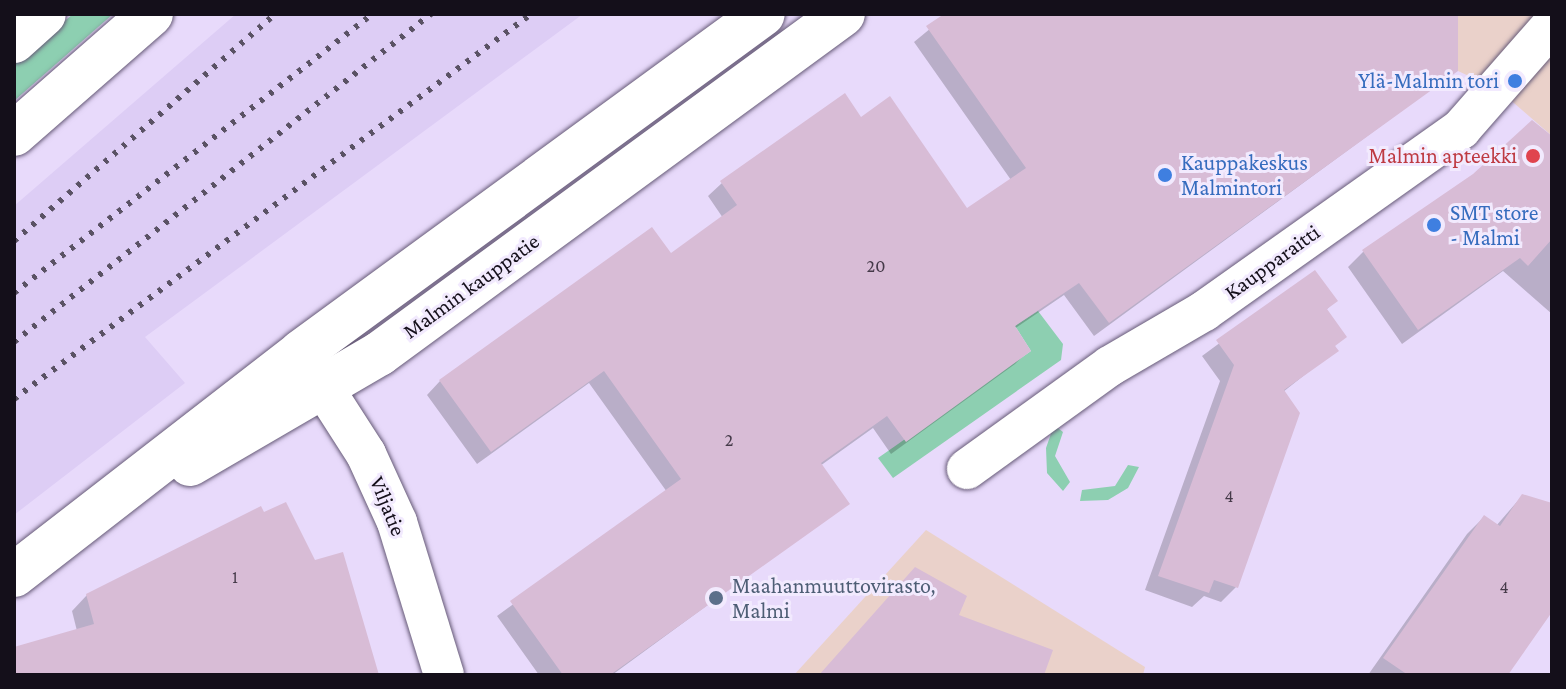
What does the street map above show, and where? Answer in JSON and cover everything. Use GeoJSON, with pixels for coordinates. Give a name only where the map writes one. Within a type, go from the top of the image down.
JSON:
{"type":"FeatureCollection","features":[{"type":"Feature","properties":{"kind":"main road"},"geometry":{"type":"LineString","coordinates":[[14,41],[44,14]]}},
{"type":"Feature","properties":{"kind":"main road"},"geometry":{"type":"LineString","coordinates":[[14,134],[151,14]]}},
{"type":"Feature","properties":{"kind":"main road","name":"Malmin kauppatie"},"geometry":{"type":"LineString","coordinates":[[14,575],[78,524],[312,370],[763,14]]}},
{"type":"Feature","properties":{"kind":"main road","name":"Malmin kauppatie"},"geometry":{"type":"LineString","coordinates":[[312,370],[379,354],[843,14]]}},
{"type":"Feature","properties":{"kind":"street","name":"Kaupparaitti"},"geometry":{"type":"LineString","coordinates":[[967,469],[1110,366],[1204,311],[1461,129],[1552,25]]}},
{"type":"Feature","properties":{"kind":"street","name":"Viljatie"},"geometry":{"type":"LineString","coordinates":[[312,370],[366,454],[397,522],[444,675]]}},
{"type":"Feature","properties":{"kind":"shaded area"},"geometry":{"type":"Polygon","coordinates":[[[236,14],[583,14],[145,337],[185,383],[14,515],[14,206],[236,14]]]}},
{"type":"Feature","properties":{"kind":"shaded area","name":"Ylä-Malmin tori"},"geometry":{"type":"Polygon","coordinates":[[[1458,14],[1552,14],[1552,136],[1499,90],[1458,71],[1458,14]]]}},
{"type":"Feature","properties":{"kind":"shaded area"},"geometry":{"type":"Polygon","coordinates":[[[926,530],[1145,667],[1143,675],[794,675],[926,530]]]}},
{"type":"Feature","properties":{"kind":"green space"},"geometry":{"type":"Polygon","coordinates":[[[73,14],[113,14],[14,101],[14,63],[73,14]]]}},
{"type":"Feature","properties":{"kind":"green space"},"geometry":{"type":"Polygon","coordinates":[[[1038,311],[1063,344],[1061,360],[893,478],[878,458],[1031,351],[1015,326],[1038,311]]]}},
{"type":"Feature","properties":{"kind":"green space"},"geometry":{"type":"Polygon","coordinates":[[[1054,425],[1063,432],[1055,456],[1070,482],[1063,491],[1047,473],[1046,448],[1054,425]]]}},
{"type":"Feature","properties":{"kind":"green space"},"geometry":{"type":"Polygon","coordinates":[[[1128,465],[1139,467],[1128,488],[1108,500],[1080,501],[1082,490],[1115,486],[1128,465]]]}},
{"type":"Feature","properties":{"kind":"building"},"geometry":{"type":"Polygon","coordinates":[[[944,14],[1458,14],[1458,71],[1109,323],[1079,283],[1015,326],[1031,351],[906,442],[887,416],[821,463],[850,504],[610,675],[563,675],[510,601],[681,479],[604,371],[491,452],[439,380],[652,227],[671,253],[737,205],[720,181],[845,93],[861,117],[890,96],[967,208],[1026,168],[926,26],[944,14]]]}},
{"type":"Feature","properties":{"kind":"building"},"geometry":{"type":"Polygon","coordinates":[[[1532,120],[1552,136],[1552,239],[1528,266],[1520,258],[1418,330],[1362,250],[1473,174],[1532,120]]]}},
{"type":"Feature","properties":{"kind":"building"},"geometry":{"type":"Polygon","coordinates":[[[1315,270],[1338,301],[1327,309],[1347,337],[1335,346],[1339,351],[1284,390],[1300,413],[1238,588],[1214,580],[1209,593],[1158,576],[1234,365],[1216,340],[1315,270]]]}},
{"type":"Feature","properties":{"kind":"building"},"geometry":{"type":"Polygon","coordinates":[[[1522,494],[1552,503],[1552,612],[1508,675],[1408,675],[1383,658],[1484,515],[1500,526],[1522,494]]]}},
{"type":"Feature","properties":{"kind":"building"},"geometry":{"type":"Polygon","coordinates":[[[286,502],[315,560],[343,552],[379,675],[14,675],[14,647],[94,624],[86,594],[261,506],[264,512],[286,502]]]}},
{"type":"Feature","properties":{"kind":"building"},"geometry":{"type":"Polygon","coordinates":[[[915,567],[967,596],[959,615],[1053,650],[1044,675],[819,675],[915,567]]]}},
{"type":"Feature","properties":{"kind":"railway"},"geometry":{"type":"LineString","coordinates":[[14,241],[275,14]]}},
{"type":"Feature","properties":{"kind":"railway"},"geometry":{"type":"LineString","coordinates":[[14,293],[373,14]]}},
{"type":"Feature","properties":{"kind":"railway"},"geometry":{"type":"LineString","coordinates":[[14,342],[431,14]]}},
{"type":"Feature","properties":{"kind":"railway"},"geometry":{"type":"LineString","coordinates":[[14,399],[531,14]]}},
{"type":"Feature","properties":{"kind":"place","name":"Ylä-Malmin tori"},"geometry":{"type":"Point","coordinates":[1515,81]}},
{"type":"Feature","properties":{"kind":"place","name":"Malmin apteekki"},"geometry":{"type":"Point","coordinates":[1533,156]}},
{"type":"Feature","properties":{"kind":"place","name":"Kauppakeskus Malmintori"},"geometry":{"type":"Point","coordinates":[1165,175]}},
{"type":"Feature","properties":{"kind":"place","name":"SMT store - Malmi"},"geometry":{"type":"Point","coordinates":[1434,225]}},
{"type":"Feature","properties":{"kind":"place","name":"Maahanmuuttovirasto, Malmi"},"geometry":{"type":"Point","coordinates":[716,598]}}]}
